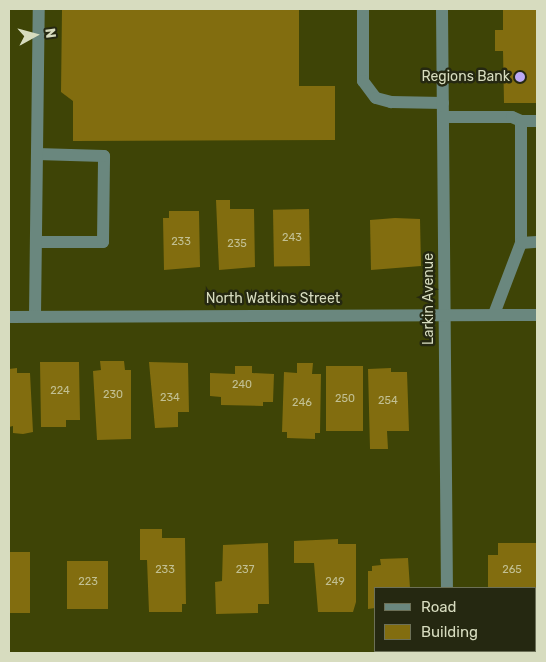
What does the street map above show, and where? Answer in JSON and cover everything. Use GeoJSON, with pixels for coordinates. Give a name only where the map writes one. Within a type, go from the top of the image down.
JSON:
{"type":"FeatureCollection","features":[{"type":"Feature","properties":{"kind":"street"},"geometry":{"type":"LineString","coordinates":[[35,315],[40,9]]}},
{"type":"Feature","properties":{"kind":"street"},"geometry":{"type":"LineString","coordinates":[[363,9],[363,81],[376,98],[391,102],[443,103]]}},
{"type":"Feature","properties":{"kind":"street","name":"Larkin Avenue"},"geometry":{"type":"LineString","coordinates":[[442,9],[447,587]]}},
{"type":"Feature","properties":{"kind":"street"},"geometry":{"type":"LineString","coordinates":[[443,117],[512,117],[521,121],[537,121]]}},
{"type":"Feature","properties":{"kind":"street"},"geometry":{"type":"LineString","coordinates":[[494,314],[521,243],[521,121]]}},
{"type":"Feature","properties":{"kind":"street"},"geometry":{"type":"LineString","coordinates":[[36,242],[103,242],[104,156],[37,154]]}},
{"type":"Feature","properties":{"kind":"street"},"geometry":{"type":"LineString","coordinates":[[521,243],[537,242]]}},
{"type":"Feature","properties":{"kind":"street","name":"North Watkins Street"},"geometry":{"type":"LineString","coordinates":[[9,317],[35,315],[537,315]]}},
{"type":"Feature","properties":{"kind":"building"},"geometry":{"type":"Polygon","coordinates":[[[62,9],[299,9],[299,86],[335,86],[335,140],[73,141],[73,101],[61,92],[62,9]]]}},
{"type":"Feature","properties":{"kind":"building","name":"Regions Bank"},"geometry":{"type":"Polygon","coordinates":[[[503,9],[537,9],[537,103],[504,103],[503,51],[495,51],[495,30],[503,30],[503,9]]]}},
{"type":"Feature","properties":{"kind":"building"},"geometry":{"type":"Polygon","coordinates":[[[216,200],[230,200],[230,209],[254,209],[255,267],[219,270],[216,200]]]}},
{"type":"Feature","properties":{"kind":"building"},"geometry":{"type":"Polygon","coordinates":[[[309,209],[310,266],[274,267],[273,210],[309,209]]]}},
{"type":"Feature","properties":{"kind":"building"},"geometry":{"type":"Polygon","coordinates":[[[169,211],[199,211],[200,267],[164,270],[163,218],[169,218],[169,211]]]}},
{"type":"Feature","properties":{"kind":"building"},"geometry":{"type":"Polygon","coordinates":[[[420,219],[421,266],[371,270],[370,220],[420,219]]]}},
{"type":"Feature","properties":{"kind":"building"},"geometry":{"type":"Polygon","coordinates":[[[100,361],[124,361],[125,370],[131,370],[131,439],[97,440],[93,371],[101,370],[100,361]]]}},
{"type":"Feature","properties":{"kind":"building"},"geometry":{"type":"Polygon","coordinates":[[[40,362],[79,362],[80,420],[66,420],[66,427],[41,427],[40,362]]]}},
{"type":"Feature","properties":{"kind":"building"},"geometry":{"type":"Polygon","coordinates":[[[149,362],[188,363],[189,412],[178,412],[178,427],[155,428],[149,362]]]}},
{"type":"Feature","properties":{"kind":"building"},"geometry":{"type":"Polygon","coordinates":[[[297,363],[313,363],[312,374],[321,374],[320,433],[315,433],[315,439],[287,438],[287,432],[282,432],[284,372],[297,373],[297,363]]]}},
{"type":"Feature","properties":{"kind":"building"},"geometry":{"type":"Polygon","coordinates":[[[235,366],[252,366],[252,373],[274,374],[273,402],[263,402],[263,406],[221,405],[221,397],[210,396],[210,373],[235,374],[235,366]]]}},
{"type":"Feature","properties":{"kind":"building"},"geometry":{"type":"Polygon","coordinates":[[[326,366],[363,366],[363,431],[326,431],[326,366]]]}},
{"type":"Feature","properties":{"kind":"building"},"geometry":{"type":"Polygon","coordinates":[[[17,368],[17,373],[30,373],[33,432],[23,434],[13,433],[13,426],[9,427],[9,369],[17,368]]]}},
{"type":"Feature","properties":{"kind":"building"},"geometry":{"type":"Polygon","coordinates":[[[391,368],[391,372],[407,372],[409,431],[387,431],[388,449],[370,449],[368,369],[391,368]]]}},
{"type":"Feature","properties":{"kind":"building"},"geometry":{"type":"Polygon","coordinates":[[[140,529],[162,529],[162,538],[185,538],[186,604],[182,604],[182,612],[149,612],[147,560],[140,560],[140,529]]]}},
{"type":"Feature","properties":{"kind":"building"},"geometry":{"type":"Polygon","coordinates":[[[338,539],[338,544],[356,544],[356,602],[353,612],[318,612],[314,563],[294,563],[294,541],[338,539]]]}},
{"type":"Feature","properties":{"kind":"building"},"geometry":{"type":"Polygon","coordinates":[[[268,543],[269,604],[258,604],[258,613],[216,614],[215,582],[222,581],[223,545],[268,543]]]}},
{"type":"Feature","properties":{"kind":"building"},"geometry":{"type":"Polygon","coordinates":[[[498,543],[536,543],[537,612],[536,587],[488,587],[488,555],[498,555],[498,543]]]}},
{"type":"Feature","properties":{"kind":"building"},"geometry":{"type":"Polygon","coordinates":[[[9,552],[30,552],[30,613],[9,613],[9,552]]]}},
{"type":"Feature","properties":{"kind":"building"},"geometry":{"type":"Polygon","coordinates":[[[408,558],[410,587],[374,587],[374,608],[368,609],[368,571],[372,571],[372,566],[381,565],[380,559],[408,558]]]}},
{"type":"Feature","properties":{"kind":"building"},"geometry":{"type":"Polygon","coordinates":[[[67,561],[108,561],[108,609],[67,609],[67,561]]]}},
{"type":"Feature","properties":{"kind":"place","name":"Regions Bank"},"geometry":{"type":"Point","coordinates":[520,77]}}]}
